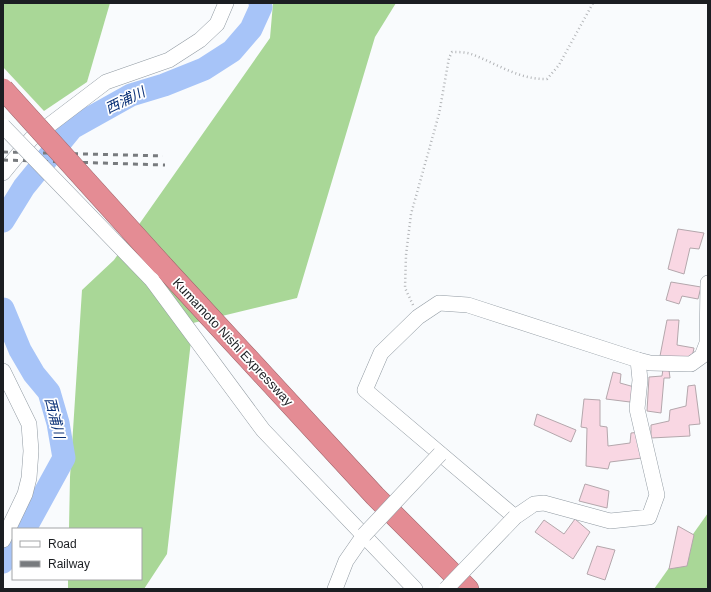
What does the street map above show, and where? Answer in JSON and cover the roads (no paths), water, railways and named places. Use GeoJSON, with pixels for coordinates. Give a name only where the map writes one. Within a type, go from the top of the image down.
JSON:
{"type":"FeatureCollection","features":[{"type":"Feature","properties":{"kind":"highway","name":"Kumamoto Nishi Expressway"},"geometry":{"type":"LineString","coordinates":[[3,89],[157,272],[468,589]]}},
{"type":"Feature","properties":{"kind":"street"},"geometry":{"type":"LineString","coordinates":[[3,173],[31,139],[106,82],[169,60],[200,40],[217,24],[226,3]]}},
{"type":"Feature","properties":{"kind":"street"},"geometry":{"type":"LineString","coordinates":[[3,126],[157,272],[263,430],[415,589]]}},
{"type":"Feature","properties":{"kind":"street"},"geometry":{"type":"LineString","coordinates":[[515,517],[365,390],[381,352],[418,317],[439,303],[468,305],[650,363],[691,364],[702,356],[707,343],[708,284]]}},
{"type":"Feature","properties":{"kind":"street"},"geometry":{"type":"LineString","coordinates":[[446,589],[515,517],[534,504],[544,503],[610,521],[649,517],[657,495],[637,409],[640,380],[638,360]]}},
{"type":"Feature","properties":{"kind":"street"},"geometry":{"type":"LineString","coordinates":[[3,371],[29,424],[31,451],[29,478],[25,494],[3,540]]}},
{"type":"Feature","properties":{"kind":"street"},"geometry":{"type":"LineString","coordinates":[[335,589],[346,561],[364,536],[440,454]]}},
{"type":"Feature","properties":{"kind":"waterway","name":"西浦川"},"geometry":{"type":"LineString","coordinates":[[3,221],[24,187],[72,128],[131,95],[164,85],[204,69],[232,51],[251,29],[261,7],[260,3]]}},
{"type":"Feature","properties":{"kind":"waterway","name":"西浦川"},"geometry":{"type":"LineString","coordinates":[[3,309],[20,350],[34,374],[49,392],[58,423],[64,458],[26,528]]}},
{"type":"Feature","properties":{"kind":"waterway","name":"西浦川"},"geometry":{"type":"LineString","coordinates":[[3,562],[12,548]]}},
{"type":"Feature","properties":{"kind":"railway"},"geometry":{"type":"LineString","coordinates":[[3,152],[163,156]]}},
{"type":"Feature","properties":{"kind":"railway"},"geometry":{"type":"LineString","coordinates":[[3,160],[165,165]]}}]}
